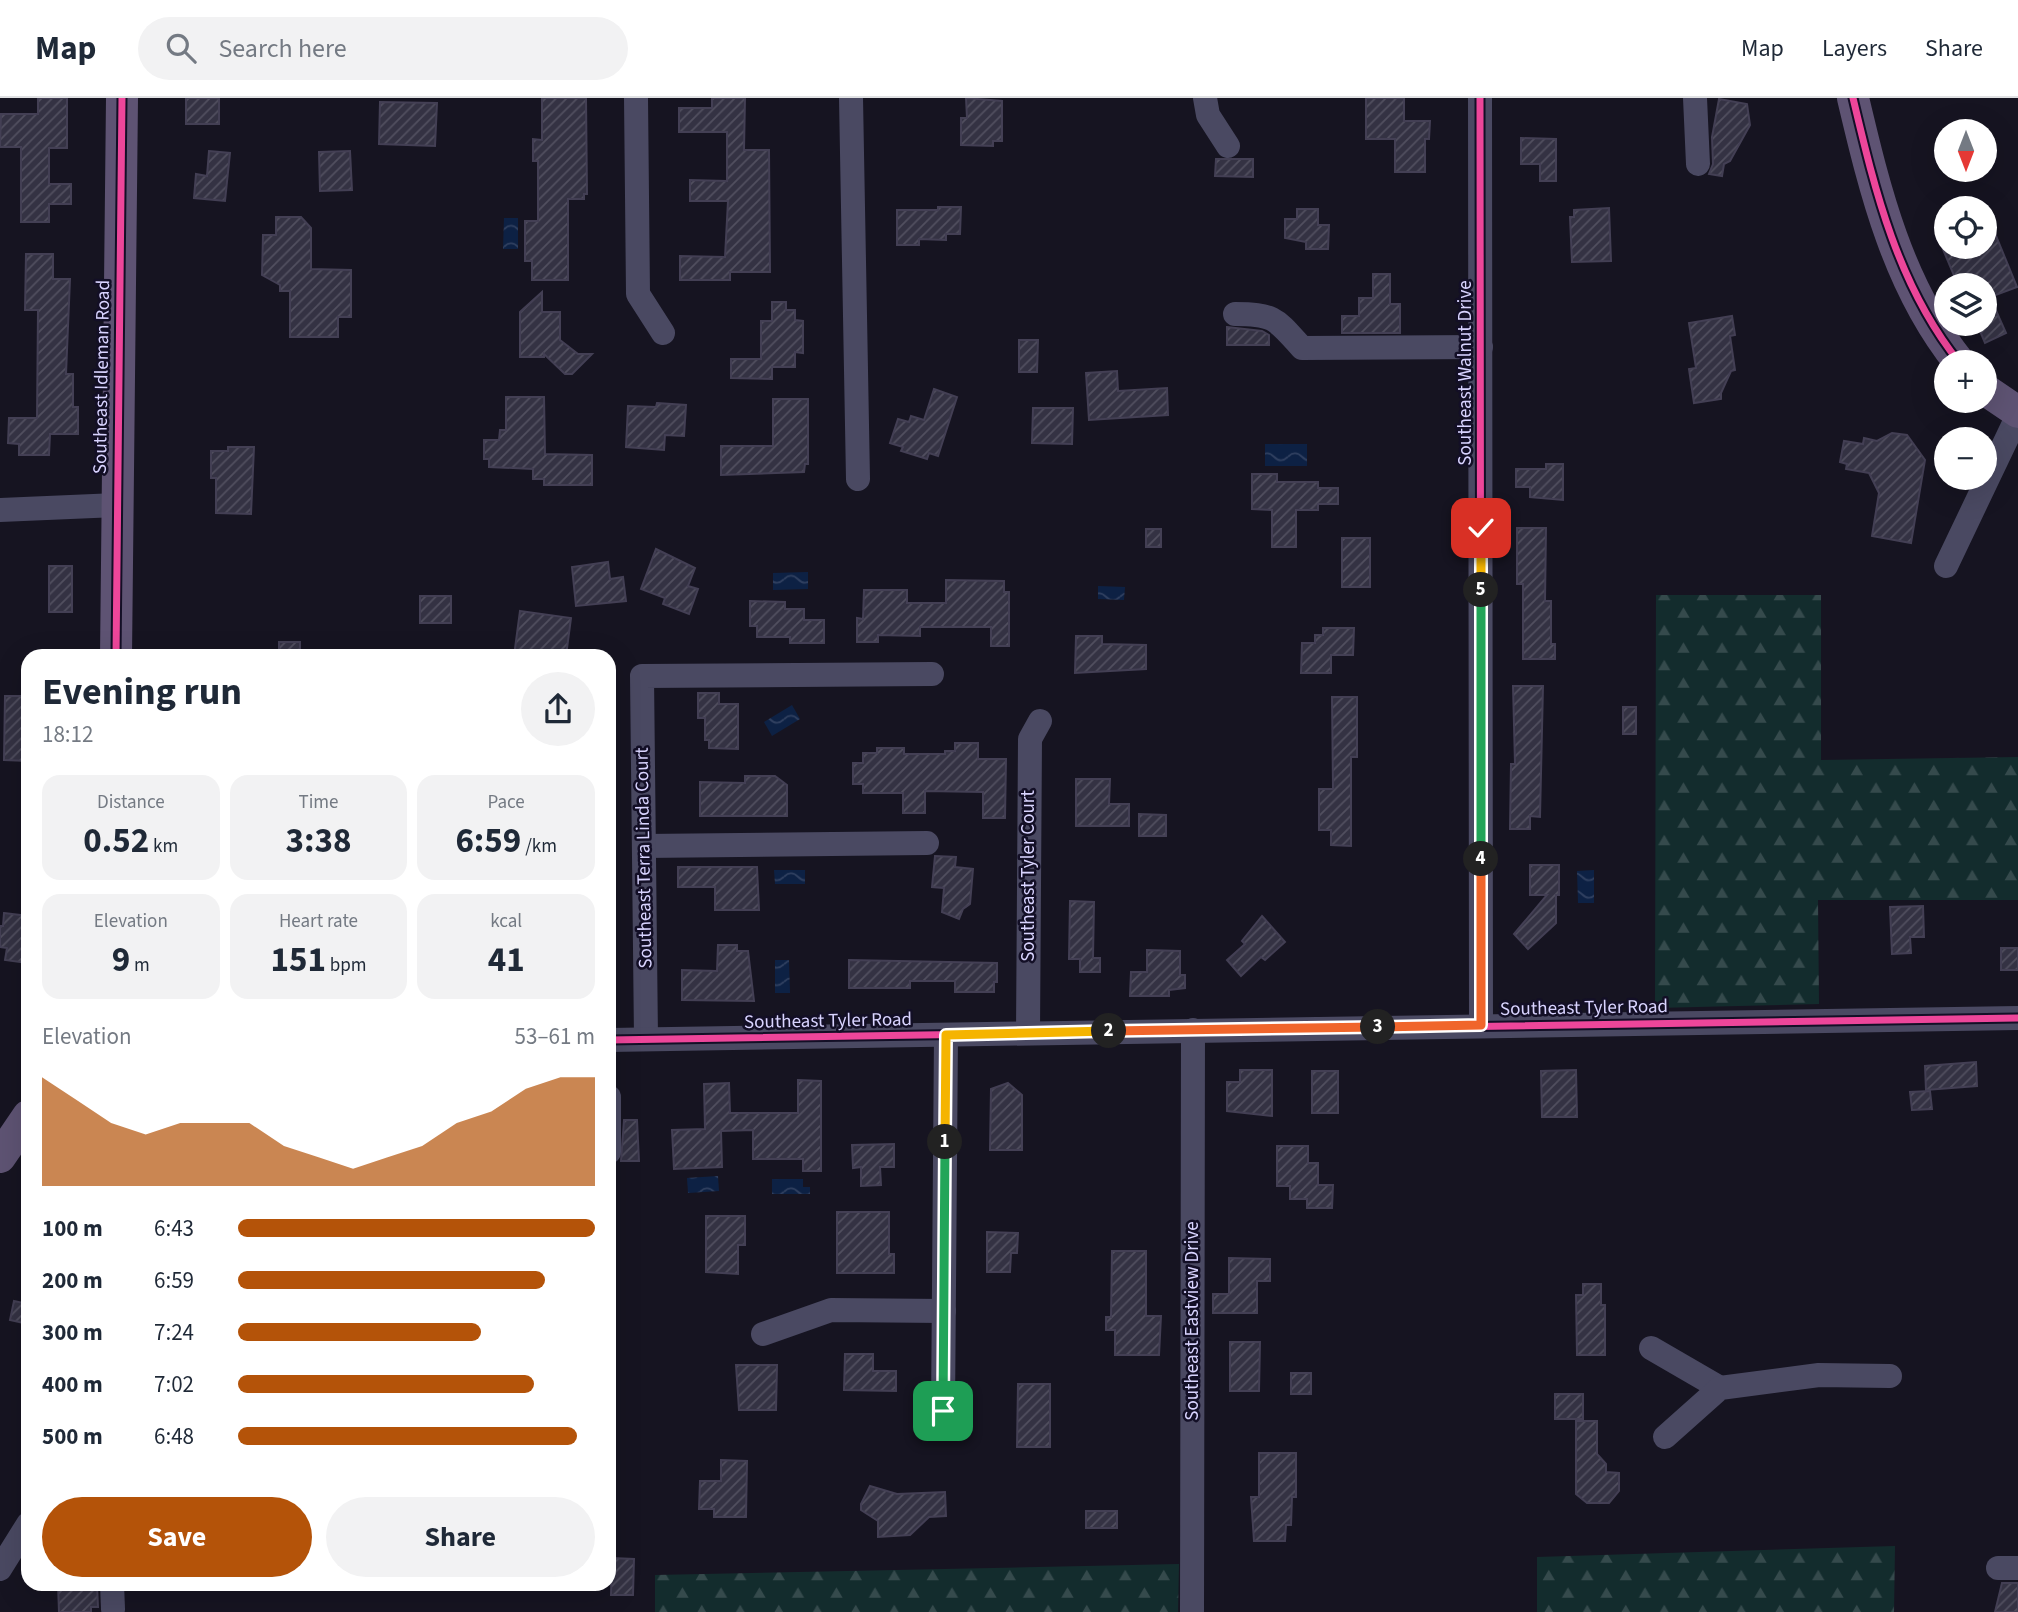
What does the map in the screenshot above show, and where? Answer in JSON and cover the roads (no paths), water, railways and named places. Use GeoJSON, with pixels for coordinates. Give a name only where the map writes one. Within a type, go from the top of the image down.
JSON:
{"type":"FeatureCollection","features":[{"type":"Feature","properties":{"kind":"main road","name":"Southeast Idleman Road"},"geometry":{"type":"LineString","coordinates":[[116,649],[122,98]]}},
{"type":"Feature","properties":{"kind":"main road"},"geometry":{"type":"LineString","coordinates":[[1853,98],[1877,198],[1892,241],[1924,308],[1951,350]]}},
{"type":"Feature","properties":{"kind":"main road"},"geometry":{"type":"LineString","coordinates":[[1997,399],[2018,414]]}},
{"type":"Feature","properties":{"kind":"main road"},"geometry":{"type":"LineString","coordinates":[[0,1157],[21,1126]]}},
{"type":"Feature","properties":{"kind":"street"},"geometry":{"type":"LineString","coordinates":[[636,98],[638,294],[663,334]]}},
{"type":"Feature","properties":{"kind":"street"},"geometry":{"type":"LineString","coordinates":[[851,98],[858,479]]}},
{"type":"Feature","properties":{"kind":"street"},"geometry":{"type":"LineString","coordinates":[[1205,98],[1208,115],[1228,146]]}},
{"type":"Feature","properties":{"kind":"street","name":"Southeast Walnut Drive"},"geometry":{"type":"LineString","coordinates":[[1480,98],[1481,1025]]}},
{"type":"Feature","properties":{"kind":"street"},"geometry":{"type":"LineString","coordinates":[[1695,98],[1698,164]]}},
{"type":"Feature","properties":{"kind":"street"},"geometry":{"type":"LineString","coordinates":[[1235,314],[1263,314],[1279,323],[1302,348],[1480,347]]}},
{"type":"Feature","properties":{"kind":"street"},"geometry":{"type":"LineString","coordinates":[[1946,566],[2018,414]]}},
{"type":"Feature","properties":{"kind":"street"},"geometry":{"type":"LineString","coordinates":[[0,510],[117,506]]}},
{"type":"Feature","properties":{"kind":"street","name":"Southeast Terra Linda Court"},"geometry":{"type":"LineString","coordinates":[[646,1039],[642,676],[932,674]]}},
{"type":"Feature","properties":{"kind":"street","name":"Southeast Tyler Court"},"geometry":{"type":"LineString","coordinates":[[1028,1033],[1030,739],[1040,722]]}},
{"type":"Feature","properties":{"kind":"street"},"geometry":{"type":"LineString","coordinates":[[644,846],[927,843]]}},
{"type":"Feature","properties":{"kind":"street","name":"Southeast Tyler Road"},"geometry":{"type":"LineString","coordinates":[[616,1040],[2018,1018]]}},
{"type":"Feature","properties":{"kind":"street","name":"Southeast Eastview Drive"},"geometry":{"type":"LineString","coordinates":[[1192,1612],[1193,1030]]}},
{"type":"Feature","properties":{"kind":"street"},"geometry":{"type":"LineString","coordinates":[[943,1411],[946,1035]]}},
{"type":"Feature","properties":{"kind":"street"},"geometry":{"type":"LineString","coordinates":[[763,1334],[831,1310],[944,1311]]}},
{"type":"Feature","properties":{"kind":"street"},"geometry":{"type":"LineString","coordinates":[[1651,1348],[1720,1388]]}},
{"type":"Feature","properties":{"kind":"street"},"geometry":{"type":"LineString","coordinates":[[1665,1437],[1720,1388],[1819,1375],[1890,1376]]}},
{"type":"Feature","properties":{"kind":"street"},"geometry":{"type":"LineString","coordinates":[[0,1569],[21,1535]]}},
{"type":"Feature","properties":{"kind":"street"},"geometry":{"type":"LineString","coordinates":[[112,1591],[113,1609]]}},
{"type":"Feature","properties":{"kind":"water"},"geometry":{"type":"Polygon","coordinates":[[[504,218],[518,218],[518,249],[503,249],[504,218]]]}},
{"type":"Feature","properties":{"kind":"water"},"geometry":{"type":"Polygon","coordinates":[[[1265,444],[1307,444],[1307,466],[1265,466],[1265,444]]]}},
{"type":"Feature","properties":{"kind":"water"},"geometry":{"type":"Polygon","coordinates":[[[808,572],[808,589],[773,590],[773,573],[808,572]]]}},
{"type":"Feature","properties":{"kind":"water"},"geometry":{"type":"Polygon","coordinates":[[[1098,586],[1125,587],[1124,600],[1098,599],[1098,586]]]}},
{"type":"Feature","properties":{"kind":"water"},"geometry":{"type":"Polygon","coordinates":[[[792,705],[800,719],[772,736],[764,722],[792,705]]]}},
{"type":"Feature","properties":{"kind":"water"},"geometry":{"type":"Polygon","coordinates":[[[774,870],[805,870],[805,884],[775,884],[774,870]]]}},
{"type":"Feature","properties":{"kind":"water"},"geometry":{"type":"Polygon","coordinates":[[[1594,870],[1594,903],[1578,903],[1577,871],[1594,870]]]}},
{"type":"Feature","properties":{"kind":"water"},"geometry":{"type":"Polygon","coordinates":[[[775,960],[789,960],[790,993],[775,993],[775,960]]]}},
{"type":"Feature","properties":{"kind":"water"},"geometry":{"type":"Polygon","coordinates":[[[718,1176],[719,1191],[688,1193],[687,1178],[718,1176]]]}},
{"type":"Feature","properties":{"kind":"water"},"geometry":{"type":"Polygon","coordinates":[[[772,1179],[803,1179],[803,1187],[810,1187],[810,1194],[772,1194],[772,1179]]]}}]}
